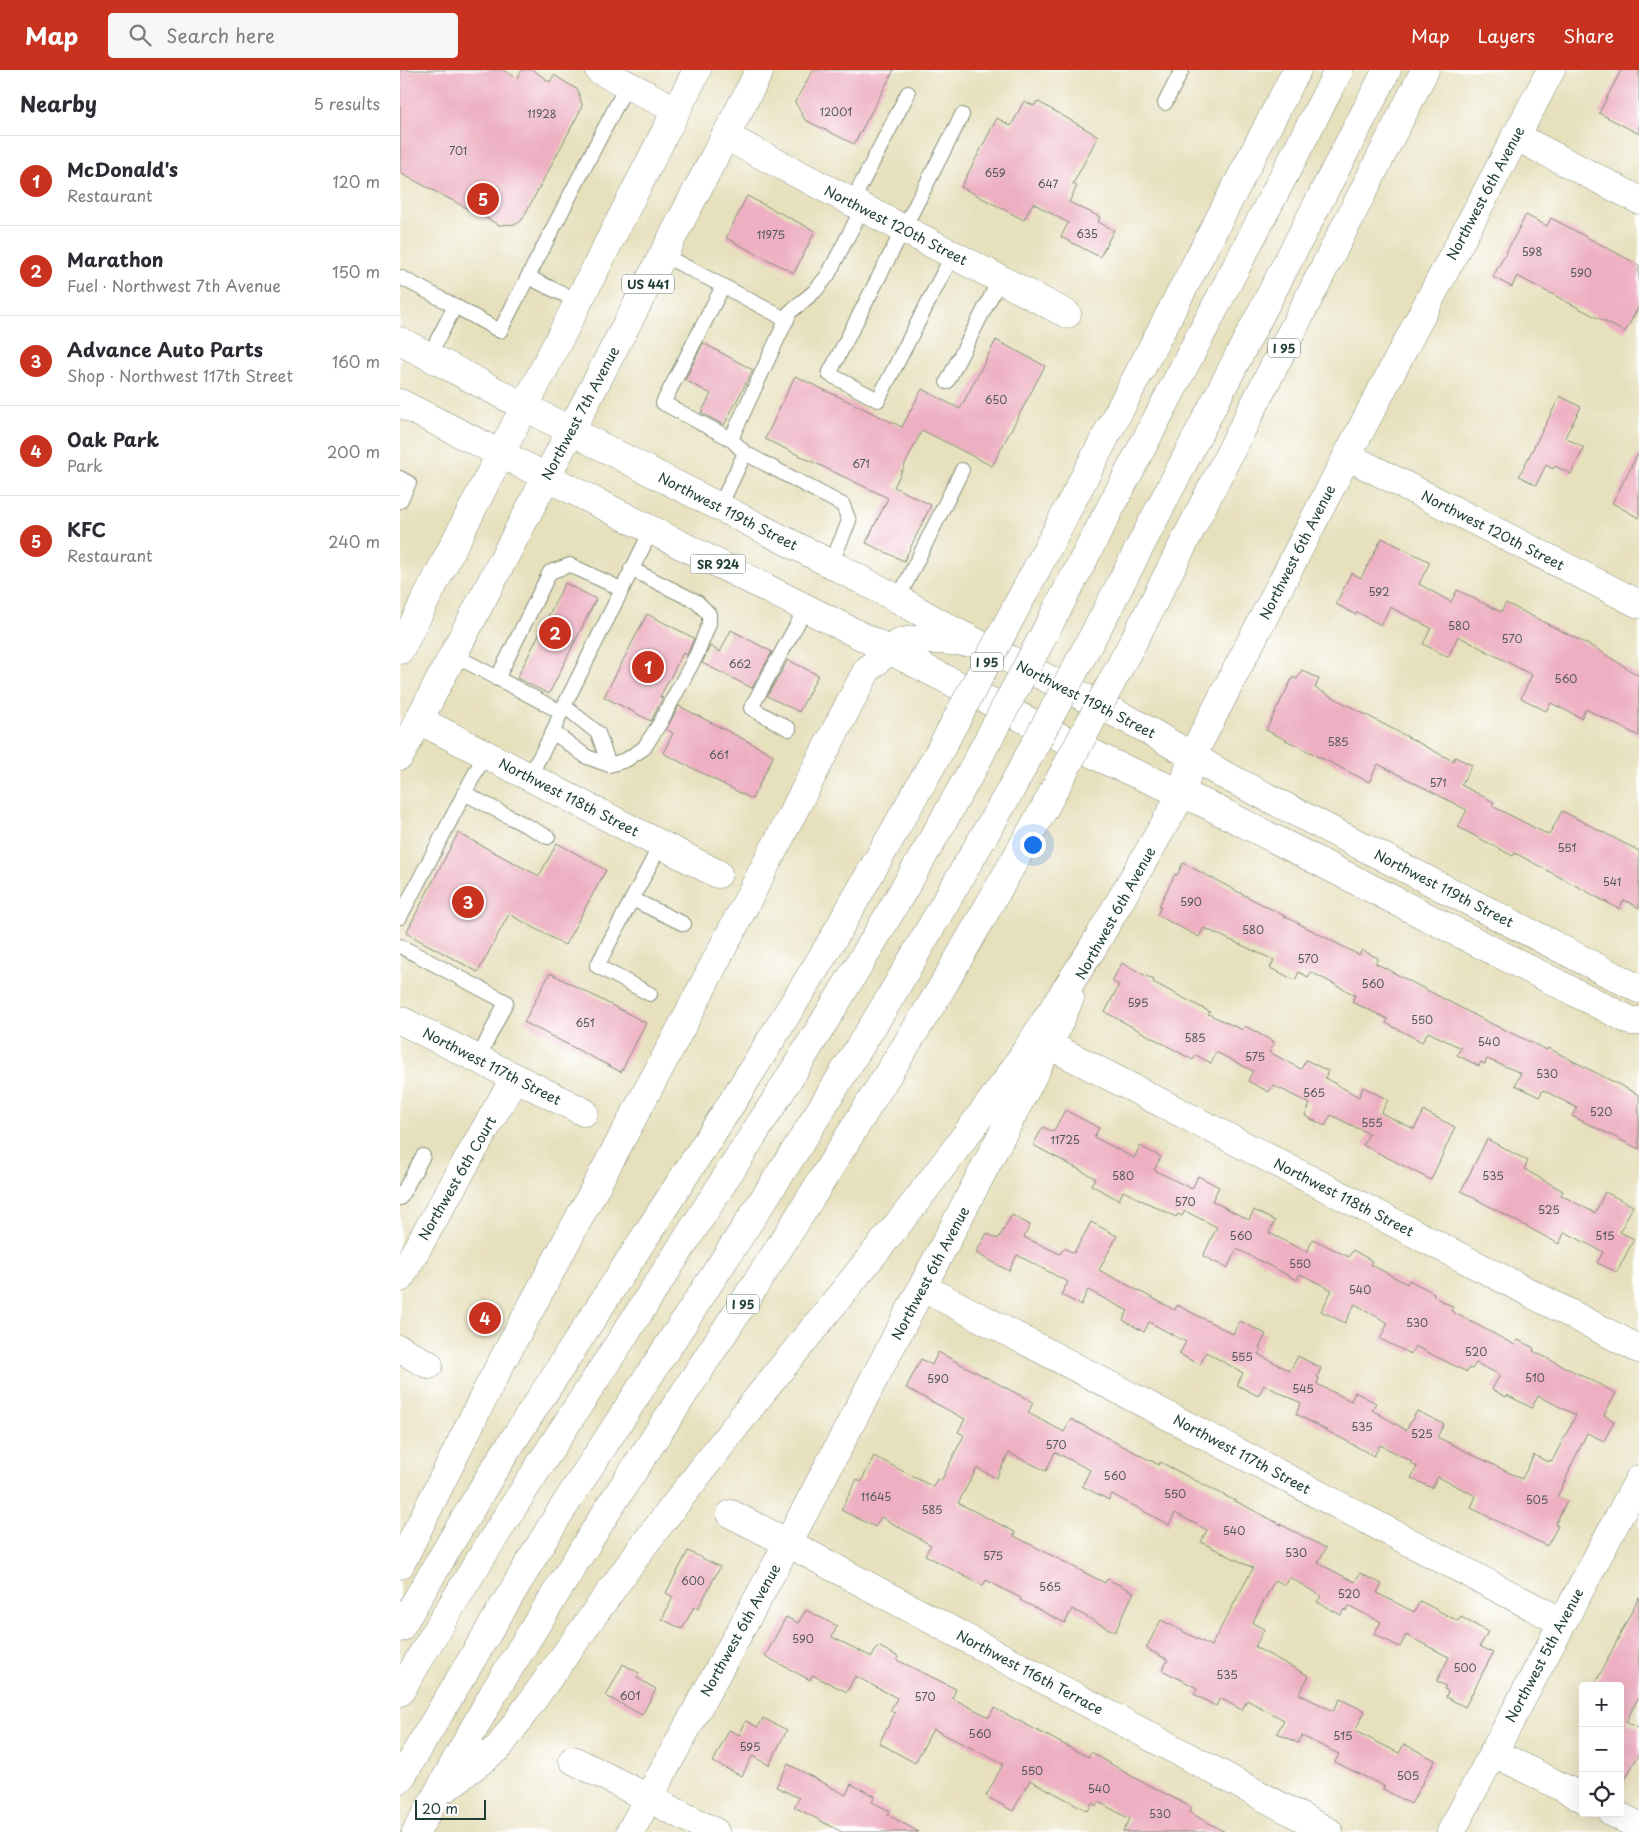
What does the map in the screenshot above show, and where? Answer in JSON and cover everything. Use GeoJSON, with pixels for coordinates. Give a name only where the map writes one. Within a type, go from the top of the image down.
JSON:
{"type":"FeatureCollection","features":[{"type":"Feature","properties":{"kind":"main road"},"geometry":{"type":"LineString","coordinates":[[599,70],[676,110]]}},
{"type":"Feature","properties":{"kind":"main road"},"geometry":{"type":"LineString","coordinates":[[400,650],[502,455],[577,301],[697,70]]}},
{"type":"Feature","properties":{"kind":"main road","name":"Northwest 7th Avenue"},"geometry":{"type":"LineString","coordinates":[[400,756],[760,70]]}},
{"type":"Feature","properties":{"kind":"main road","name":"I 95"},"geometry":{"type":"LineString","coordinates":[[400,1628],[492,1473],[731,1104],[821,959],[938,754],[1297,70]]}},
{"type":"Feature","properties":{"kind":"main road"},"geometry":{"type":"LineString","coordinates":[[400,1692],[480,1559],[728,1176],[836,1004],[899,899],[972,770],[1070,587],[1339,70]]}},
{"type":"Feature","properties":{"kind":"main road"},"geometry":{"type":"LineString","coordinates":[[400,1779],[557,1517],[795,1151],[888,1002],[1010,791],[1108,608],[1387,70]]}},
{"type":"Feature","properties":{"kind":"main road","name":"I 95"},"geometry":{"type":"LineString","coordinates":[[416,1832],[493,1694],[607,1511],[785,1239],[941,989],[1044,809],[1142,625],[1425,70]]}},
{"type":"Feature","properties":{"kind":"main road","name":"Northwest 6th Avenue"},"geometry":{"type":"LineString","coordinates":[[630,1832],[788,1543],[1049,1045],[1092,950],[1182,794],[1192,756],[1347,456],[1551,70]]}},
{"type":"Feature","properties":{"kind":"main road","name":"Northwest 120th Street"},"geometry":{"type":"LineString","coordinates":[[725,136],[1067,314]]}},
{"type":"Feature","properties":{"kind":"main road"},"geometry":{"type":"LineString","coordinates":[[1516,136],[1639,200]]}},
{"type":"Feature","properties":{"kind":"main road","name":"Northwest 119th Street"},"geometry":{"type":"LineString","coordinates":[[400,341],[571,431],[832,564],[948,628],[1134,723],[1222,774],[1639,989]]}},
{"type":"Feature","properties":{"kind":"main road","name":"SR 924"},"geometry":{"type":"LineString","coordinates":[[400,403],[1111,764],[1206,804],[1631,1021],[1639,1021]]}},
{"type":"Feature","properties":{"kind":"main road","name":"Northwest 120th Street"},"geometry":{"type":"LineString","coordinates":[[1347,456],[1639,604]]}},
{"type":"Feature","properties":{"kind":"main road"},"geometry":{"type":"LineString","coordinates":[[400,1565],[491,1382],[681,1028],[867,670],[889,650],[902,642],[926,640],[977,643]]}},
{"type":"Feature","properties":{"kind":"main road","name":"Northwest 118th Street"},"geometry":{"type":"LineString","coordinates":[[419,720],[718,874]]}},
{"type":"Feature","properties":{"kind":"main road"},"geometry":{"type":"LineString","coordinates":[[437,1795],[499,1748],[642,1546],[750,1406],[914,1204],[1005,1083],[1092,950]]}},
{"type":"Feature","properties":{"kind":"main road","name":"Northwest 117th Street"},"geometry":{"type":"LineString","coordinates":[[400,1020],[584,1112]]}},
{"type":"Feature","properties":{"kind":"main road","name":"Northwest 118th Street"},"geometry":{"type":"LineString","coordinates":[[1049,1045],[1639,1349]]}},
{"type":"Feature","properties":{"kind":"main road","name":"Northwest 6th Court"},"geometry":{"type":"LineString","coordinates":[[400,1278],[515,1077]]}},
{"type":"Feature","properties":{"kind":"main road","name":"Northwest 117th Street"},"geometry":{"type":"LineString","coordinates":[[922,1287],[1562,1622]]}},
{"type":"Feature","properties":{"kind":"main road"},"geometry":{"type":"LineString","coordinates":[[400,1349],[429,1365]]}},
{"type":"Feature","properties":{"kind":"main road","name":"Northwest 5th Avenue"},"geometry":{"type":"LineString","coordinates":[[1451,1832],[1639,1479]]}},
{"type":"Feature","properties":{"kind":"main road","name":"Northwest 116th Terrace"},"geometry":{"type":"LineString","coordinates":[[731,1514],[1329,1832]]}},
{"type":"Feature","properties":{"kind":"main road"},"geometry":{"type":"LineString","coordinates":[[1493,1752],[1579,1796]]}},
{"type":"Feature","properties":{"kind":"main road"},"geometry":{"type":"LineString","coordinates":[[573,1760],[715,1832]]}},
{"type":"Feature","properties":{"kind":"main road"},"geometry":{"type":"LineString","coordinates":[[1621,1817],[1639,1826]]}},
{"type":"Feature","properties":{"kind":"lane"},"geometry":{"type":"LineString","coordinates":[[1165,103],[1182,70]]}},
{"type":"Feature","properties":{"kind":"lane"},"geometry":{"type":"LineString","coordinates":[[400,277],[500,331],[628,85]]}},
{"type":"Feature","properties":{"kind":"lane"},"geometry":{"type":"LineString","coordinates":[[731,438],[790,312],[815,290],[828,275],[857,204],[908,93]]}},
{"type":"Feature","properties":{"kind":"lane"},"geometry":{"type":"LineString","coordinates":[[953,254],[878,400],[829,374],[962,115]]}},
{"type":"Feature","properties":{"kind":"lane"},"geometry":{"type":"LineString","coordinates":[[663,255],[787,320]]}},
{"type":"Feature","properties":{"kind":"lane"},"geometry":{"type":"LineString","coordinates":[[528,276],[577,301]]}},
{"type":"Feature","properties":{"kind":"lane"},"geometry":{"type":"LineString","coordinates":[[947,382],[1000,279]]}},
{"type":"Feature","properties":{"kind":"lane"},"geometry":{"type":"LineString","coordinates":[[723,286],[663,404],[731,438],[746,453],[843,505],[849,521],[832,564]]}},
{"type":"Feature","properties":{"kind":"lane"},"geometry":{"type":"LineString","coordinates":[[429,356],[455,306]]}},
{"type":"Feature","properties":{"kind":"lane"},"geometry":{"type":"LineString","coordinates":[[720,506],[746,453]]}},
{"type":"Feature","properties":{"kind":"lane"},"geometry":{"type":"LineString","coordinates":[[898,599],[962,470]]}},
{"type":"Feature","properties":{"kind":"lane"},"geometry":{"type":"LineString","coordinates":[[400,478],[409,483],[400,501]]}},
{"type":"Feature","properties":{"kind":"lane"},"geometry":{"type":"LineString","coordinates":[[529,777],[553,732],[562,709],[651,530]]}},
{"type":"Feature","properties":{"kind":"lane"},"geometry":{"type":"LineString","coordinates":[[497,679],[550,572],[570,565],[621,589]]}},
{"type":"Feature","properties":{"kind":"lane"},"geometry":{"type":"LineString","coordinates":[[553,732],[587,757],[609,765],[626,760],[644,748],[660,723],[697,654],[709,624],[710,614],[697,602],[631,570]]}},
{"type":"Feature","properties":{"kind":"lane"},"geometry":{"type":"LineString","coordinates":[[789,729],[751,708],[806,608]]}},
{"type":"Feature","properties":{"kind":"lane"},"geometry":{"type":"LineString","coordinates":[[454,655],[497,679],[562,709],[598,733],[609,765]]}},
{"type":"Feature","properties":{"kind":"lane"},"geometry":{"type":"LineString","coordinates":[[400,916],[485,754]]}},
{"type":"Feature","properties":{"kind":"lane"},"geometry":{"type":"LineString","coordinates":[[464,793],[548,837]]}},
{"type":"Feature","properties":{"kind":"lane"},"geometry":{"type":"LineString","coordinates":[[650,994],[597,966],[660,844]]}},
{"type":"Feature","properties":{"kind":"lane"},"geometry":{"type":"LineString","coordinates":[[632,899],[684,924]]}},
{"type":"Feature","properties":{"kind":"lane"},"geometry":{"type":"LineString","coordinates":[[400,946],[506,1002],[478,1059]]}},
{"type":"Feature","properties":{"kind":"lane"},"geometry":{"type":"LineString","coordinates":[[400,1198],[422,1156]]}},
{"type":"Feature","properties":{"kind":"building"},"geometry":{"type":"Polygon","coordinates":[[[400,70],[503,70],[517,78],[522,70],[533,70],[550,82],[554,75],[578,90],[582,105],[580,111],[522,220],[517,224],[499,225],[400,173],[400,70]]]}},
{"type":"Feature","properties":{"kind":"building"},"geometry":{"type":"Polygon","coordinates":[[[813,70],[894,70],[854,144],[805,120],[795,102],[813,70]]]}},
{"type":"Feature","properties":{"kind":"building"},"geometry":{"type":"Polygon","coordinates":[[[1621,70],[1639,70],[1639,134],[1599,113],[1621,70]]]}},
{"type":"Feature","properties":{"kind":"building"},"geometry":{"type":"Polygon","coordinates":[[[1024,101],[1034,106],[1037,101],[1098,136],[1073,184],[1077,186],[1069,202],[1100,217],[1098,222],[1114,230],[1100,257],[1061,237],[1068,223],[1033,203],[1024,220],[961,187],[997,118],[1011,126],[1024,101]]]}},
{"type":"Feature","properties":{"kind":"building"},"geometry":{"type":"Polygon","coordinates":[[[747,196],[815,231],[794,273],[726,238],[747,196]]]}},
{"type":"Feature","properties":{"kind":"building"},"geometry":{"type":"Polygon","coordinates":[[[1526,215],[1547,226],[1551,218],[1639,265],[1639,306],[1625,332],[1517,276],[1512,287],[1493,277],[1526,215]]]}},
{"type":"Feature","properties":{"kind":"building"},"geometry":{"type":"Polygon","coordinates":[[[996,340],[1045,366],[992,466],[922,430],[894,487],[931,505],[904,561],[866,543],[888,498],[765,439],[795,376],[902,427],[922,389],[960,409],[996,340]]]}},
{"type":"Feature","properties":{"kind":"building"},"geometry":{"type":"Polygon","coordinates":[[[703,343],[753,370],[724,425],[701,413],[711,394],[685,380],[703,343]]]}},
{"type":"Feature","properties":{"kind":"building"},"geometry":{"type":"Polygon","coordinates":[[[1560,396],[1581,407],[1565,437],[1584,448],[1571,474],[1555,466],[1553,469],[1546,465],[1536,485],[1519,476],[1560,396]]]}},
{"type":"Feature","properties":{"kind":"building"},"geometry":{"type":"Polygon","coordinates":[[[1639,452],[1639,518],[1612,503],[1639,452]]]}},
{"type":"Feature","properties":{"kind":"building"},"geometry":{"type":"Polygon","coordinates":[[[1382,538],[1430,562],[1419,584],[1451,602],[1457,590],[1501,612],[1506,603],[1597,649],[1639,676],[1639,736],[1586,709],[1581,718],[1551,703],[1546,711],[1521,698],[1532,675],[1458,636],[1448,657],[1423,644],[1431,628],[1390,607],[1381,625],[1357,612],[1356,615],[1336,604],[1351,573],[1361,578],[1382,538]]]}},
{"type":"Feature","properties":{"kind":"building"},"geometry":{"type":"Polygon","coordinates":[[[565,583],[596,599],[549,694],[517,678],[565,583]]]}},
{"type":"Feature","properties":{"kind":"building"},"geometry":{"type":"Polygon","coordinates":[[[647,614],[694,638],[687,655],[683,653],[660,697],[663,698],[651,721],[604,697],[647,614]]]}},
{"type":"Feature","properties":{"kind":"building"},"geometry":{"type":"Polygon","coordinates":[[[731,630],[772,652],[752,688],[702,663],[710,646],[720,652],[731,630]]]}},
{"type":"Feature","properties":{"kind":"building"},"geometry":{"type":"Polygon","coordinates":[[[788,660],[818,675],[799,712],[767,696],[788,660]]]}},
{"type":"Feature","properties":{"kind":"building"},"geometry":{"type":"Polygon","coordinates":[[[1302,670],[1319,679],[1315,688],[1453,761],[1455,757],[1472,765],[1461,785],[1494,802],[1492,806],[1549,835],[1562,811],[1639,851],[1639,908],[1624,900],[1619,909],[1515,853],[1513,856],[1458,827],[1467,810],[1378,764],[1369,782],[1266,730],[1293,677],[1297,679],[1302,670]]]}},
{"type":"Feature","properties":{"kind":"building"},"geometry":{"type":"Polygon","coordinates":[[[679,706],[774,755],[752,799],[663,753],[673,733],[666,729],[679,706]]]}},
{"type":"Feature","properties":{"kind":"building"},"geometry":{"type":"Polygon","coordinates":[[[458,833],[539,876],[557,843],[606,870],[565,945],[509,914],[478,972],[406,933],[458,833]]]}},
{"type":"Feature","properties":{"kind":"building"},"geometry":{"type":"Polygon","coordinates":[[[1183,863],[1359,955],[1362,950],[1378,958],[1375,963],[1488,1022],[1547,1050],[1548,1048],[1639,1095],[1639,1149],[1572,1116],[1577,1108],[1543,1090],[1539,1097],[1515,1085],[1521,1073],[1487,1059],[1485,1064],[1481,1062],[1479,1066],[1457,1055],[1461,1048],[1428,1032],[1422,1042],[1386,1023],[1388,1019],[1352,1002],[1355,995],[1311,972],[1308,977],[1299,972],[1295,980],[1270,968],[1274,960],[1204,928],[1199,937],[1157,915],[1161,907],[1159,906],[1175,874],[1177,875],[1183,863]]]}},
{"type":"Feature","properties":{"kind":"building"},"geometry":{"type":"Polygon","coordinates":[[[1122,963],[1154,980],[1153,982],[1210,1012],[1208,1014],[1243,1030],[1245,1026],[1274,1042],[1269,1052],[1301,1069],[1306,1060],[1328,1071],[1325,1078],[1359,1097],[1363,1087],[1388,1100],[1381,1113],[1414,1129],[1424,1111],[1455,1127],[1431,1180],[1363,1145],[1369,1134],[1331,1115],[1325,1126],[1305,1116],[1310,1104],[1273,1085],[1269,1092],[1248,1081],[1253,1071],[1216,1052],[1211,1063],[1196,1055],[1193,1060],[1105,1012],[1119,985],[1112,981],[1122,963]]]}},
{"type":"Feature","properties":{"kind":"building"},"geometry":{"type":"Polygon","coordinates":[[[550,973],[646,1023],[621,1072],[524,1022],[550,973]]]}},
{"type":"Feature","properties":{"kind":"building"},"geometry":{"type":"Polygon","coordinates":[[[1065,1110],[1099,1128],[1094,1137],[1134,1158],[1140,1146],[1161,1157],[1154,1170],[1192,1189],[1198,1176],[1219,1187],[1212,1201],[1249,1220],[1254,1210],[1275,1221],[1269,1233],[1307,1252],[1313,1239],[1349,1257],[1353,1250],[1372,1261],[1370,1264],[1407,1284],[1409,1280],[1434,1293],[1433,1296],[1453,1307],[1451,1311],[1515,1345],[1518,1340],[1534,1348],[1533,1351],[1616,1393],[1604,1415],[1614,1421],[1604,1441],[1587,1433],[1569,1470],[1557,1497],[1567,1501],[1555,1525],[1558,1526],[1547,1546],[1471,1508],[1476,1496],[1438,1477],[1432,1488],[1411,1478],[1417,1467],[1411,1461],[1380,1445],[1374,1456],[1296,1414],[1301,1403],[1264,1385],[1258,1396],[1237,1385],[1243,1373],[1206,1352],[1200,1365],[1179,1354],[1186,1342],[1149,1322],[1144,1332],[1123,1320],[1128,1311],[1088,1290],[1081,1305],[1061,1295],[1068,1282],[1017,1255],[1009,1271],[976,1253],[987,1233],[998,1239],[1012,1215],[1030,1225],[1024,1237],[1060,1254],[1064,1248],[1074,1253],[1091,1222],[1117,1236],[1099,1270],[1175,1310],[1177,1305],[1233,1334],[1240,1321],[1266,1334],[1258,1354],[1290,1371],[1298,1356],[1321,1368],[1317,1377],[1319,1378],[1317,1384],[1351,1401],[1355,1392],[1376,1403],[1372,1410],[1406,1430],[1417,1411],[1444,1424],[1437,1437],[1522,1479],[1534,1455],[1548,1462],[1549,1460],[1552,1461],[1576,1415],[1538,1396],[1532,1408],[1507,1395],[1506,1397],[1492,1389],[1500,1375],[1476,1363],[1467,1372],[1415,1346],[1411,1354],[1380,1339],[1388,1323],[1355,1304],[1345,1323],[1321,1311],[1332,1290],[1300,1274],[1297,1280],[1237,1249],[1227,1268],[1203,1256],[1217,1227],[1185,1211],[1182,1216],[1178,1214],[1176,1217],[1123,1191],[1119,1200],[1091,1185],[1095,1178],[1033,1145],[1043,1127],[1053,1132],[1065,1110]]]}},
{"type":"Feature","properties":{"kind":"building"},"geometry":{"type":"Polygon","coordinates":[[[1487,1139],[1528,1161],[1524,1169],[1563,1191],[1561,1195],[1595,1213],[1605,1192],[1633,1206],[1620,1232],[1634,1239],[1617,1272],[1597,1263],[1603,1252],[1565,1232],[1559,1244],[1461,1191],[1487,1139]]]}},
{"type":"Feature","properties":{"kind":"building"},"geometry":{"type":"Polygon","coordinates":[[[938,1352],[1033,1402],[1028,1413],[1064,1432],[1071,1419],[1159,1465],[1160,1462],[1326,1548],[1318,1563],[1355,1582],[1360,1573],[1382,1584],[1377,1593],[1414,1612],[1420,1601],[1458,1621],[1461,1617],[1488,1632],[1480,1646],[1493,1653],[1465,1707],[1446,1697],[1448,1691],[1444,1689],[1446,1686],[1437,1681],[1449,1657],[1406,1635],[1400,1647],[1374,1634],[1381,1622],[1349,1606],[1346,1611],[1344,1609],[1341,1615],[1317,1602],[1321,1596],[1289,1577],[1285,1585],[1275,1580],[1252,1623],[1264,1629],[1255,1647],[1309,1676],[1299,1694],[1333,1711],[1340,1699],[1365,1711],[1355,1731],[1399,1753],[1404,1744],[1435,1760],[1411,1804],[1383,1789],[1384,1786],[1335,1762],[1339,1754],[1302,1736],[1298,1743],[1277,1733],[1284,1720],[1247,1700],[1242,1710],[1220,1698],[1216,1706],[1194,1694],[1197,1688],[1162,1670],[1168,1660],[1146,1648],[1161,1620],[1211,1646],[1253,1568],[1201,1542],[1207,1530],[1175,1513],[1169,1525],[1112,1494],[1109,1500],[1082,1486],[1090,1470],[1055,1452],[1046,1471],[1009,1453],[996,1478],[977,1468],[958,1503],[1015,1532],[1014,1536],[1105,1583],[1107,1579],[1134,1592],[1115,1632],[1072,1609],[1065,1623],[986,1580],[983,1586],[925,1555],[931,1545],[881,1517],[875,1527],[841,1510],[857,1479],[861,1482],[874,1456],[933,1487],[937,1479],[941,1481],[964,1435],[958,1432],[965,1419],[906,1388],[921,1359],[932,1365],[938,1352]]]}},
{"type":"Feature","properties":{"kind":"building"},"geometry":{"type":"Polygon","coordinates":[[[688,1551],[720,1567],[698,1609],[694,1607],[682,1629],[662,1619],[673,1597],[666,1593],[688,1551]]]}},
{"type":"Feature","properties":{"kind":"building"},"geometry":{"type":"Polygon","coordinates":[[[1639,1597],[1639,1696],[1626,1722],[1639,1729],[1639,1754],[1624,1782],[1624,1682],[1596,1682],[1639,1597]]]}},
{"type":"Feature","properties":{"kind":"building"},"geometry":{"type":"Polygon","coordinates":[[[806,1610],[837,1626],[832,1637],[872,1657],[878,1646],[899,1657],[897,1660],[956,1689],[952,1698],[989,1717],[994,1708],[1088,1757],[1091,1752],[1133,1777],[1191,1807],[1189,1812],[1225,1832],[1123,1832],[1130,1819],[1099,1802],[1097,1806],[1092,1803],[1088,1811],[1030,1780],[1013,1811],[986,1796],[1003,1764],[933,1729],[915,1763],[879,1743],[895,1713],[890,1711],[897,1698],[855,1676],[847,1692],[812,1675],[810,1680],[765,1656],[786,1617],[798,1623],[806,1610]]]}},
{"type":"Feature","properties":{"kind":"building"},"geometry":{"type":"Polygon","coordinates":[[[623,1664],[639,1673],[637,1678],[656,1689],[642,1715],[606,1696],[623,1664]]]}},
{"type":"Feature","properties":{"kind":"building"},"geometry":{"type":"Polygon","coordinates":[[[763,1718],[787,1730],[769,1765],[752,1756],[742,1776],[713,1762],[729,1730],[739,1735],[746,1721],[758,1727],[763,1718]]]}},
{"type":"Feature","properties":{"kind":"building"},"geometry":{"type":"Polygon","coordinates":[[[788,1764],[846,1795],[851,1784],[875,1796],[872,1802],[890,1811],[888,1815],[919,1832],[842,1832],[794,1807],[799,1798],[776,1787],[788,1764]]]}},
{"type":"Feature","properties":{"kind":"place","name":"KFC"},"geometry":{"type":"Point","coordinates":[483,199]}},
{"type":"Feature","properties":{"kind":"place","name":"Marathon"},"geometry":{"type":"Point","coordinates":[555,633]}},
{"type":"Feature","properties":{"kind":"place","name":"McDonald's"},"geometry":{"type":"Point","coordinates":[648,667]}},
{"type":"Feature","properties":{"kind":"place","name":"Advance Auto Parts"},"geometry":{"type":"Point","coordinates":[468,902]}},
{"type":"Feature","properties":{"kind":"place","name":"Oak Park"},"geometry":{"type":"Point","coordinates":[485,1318]}}]}
